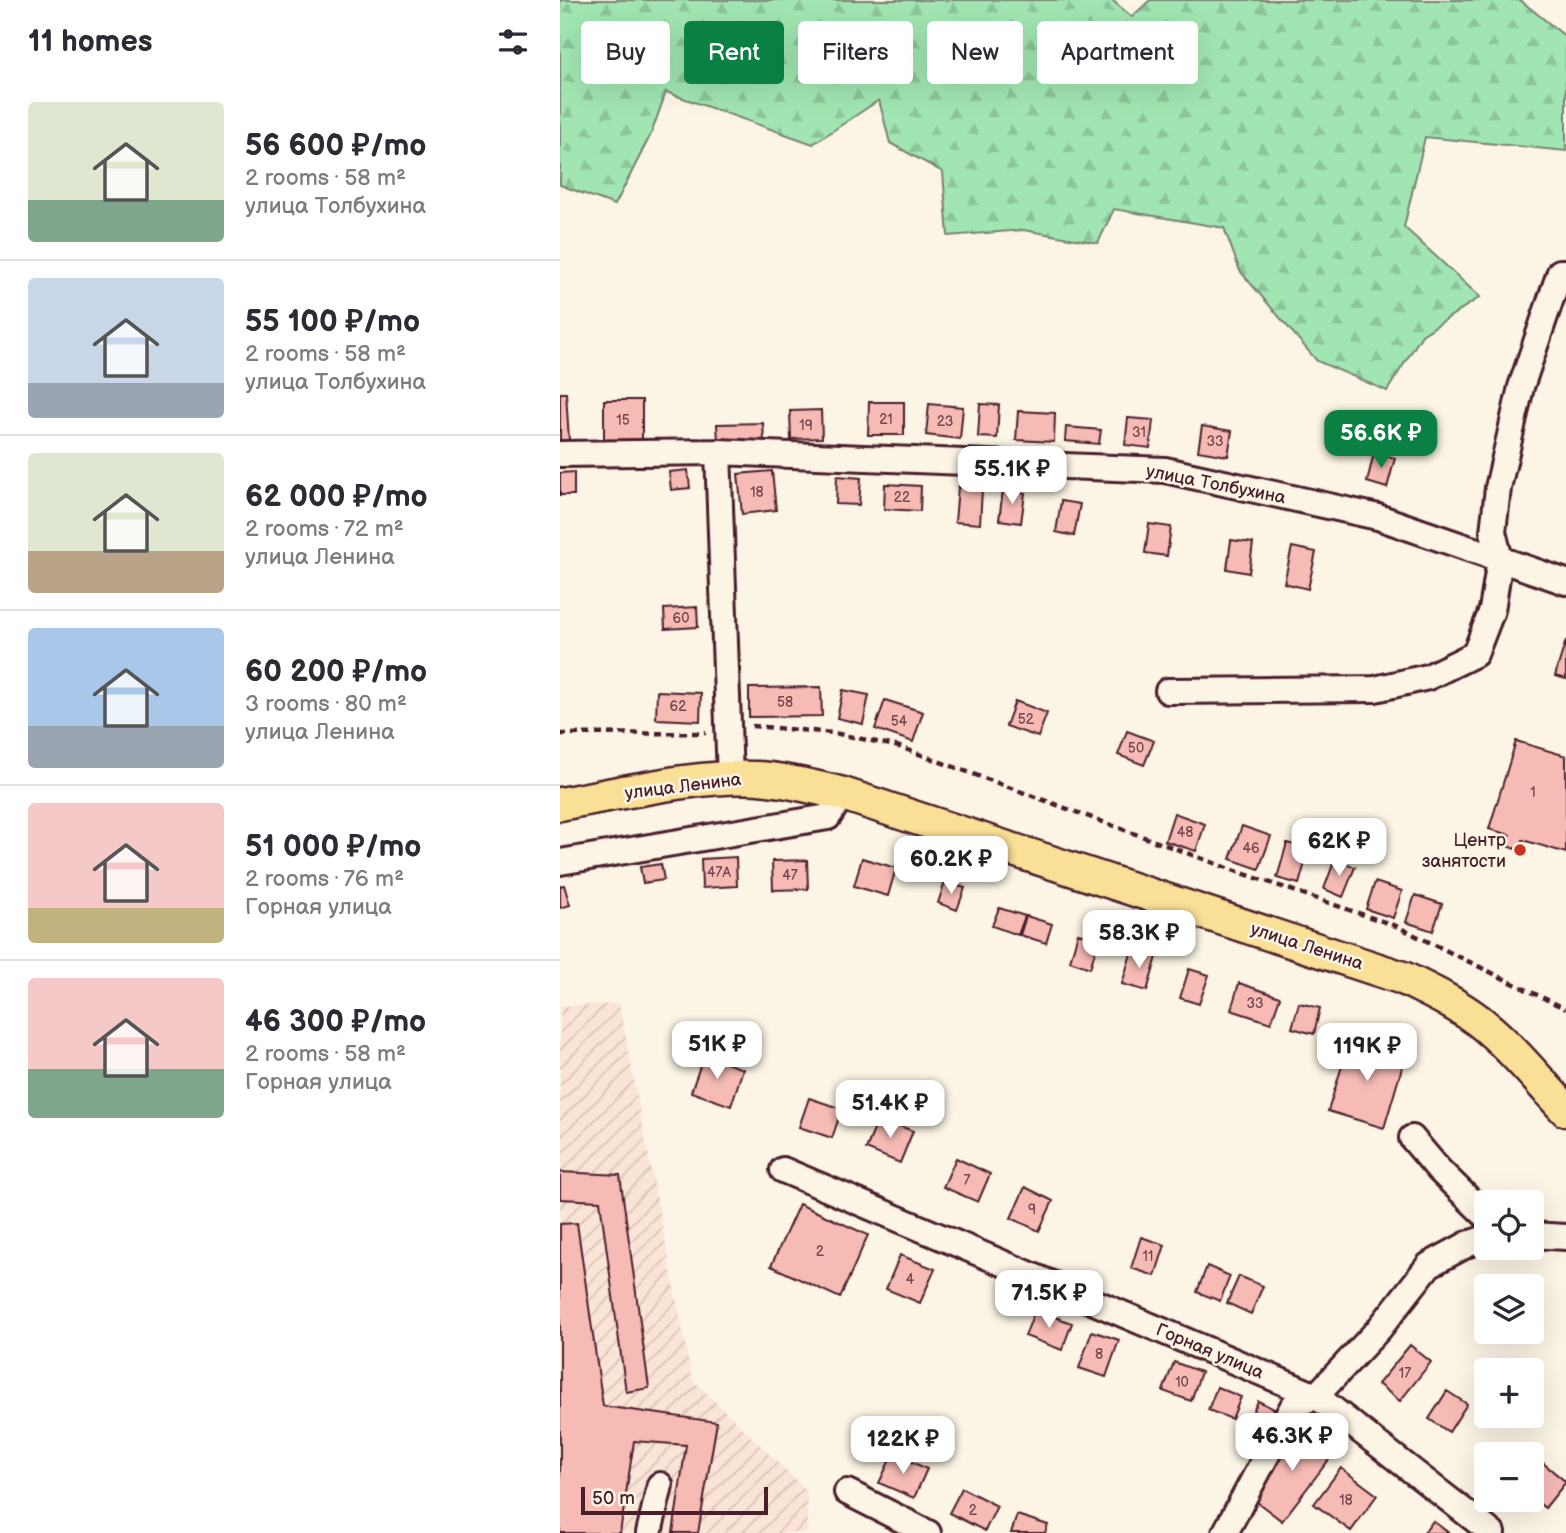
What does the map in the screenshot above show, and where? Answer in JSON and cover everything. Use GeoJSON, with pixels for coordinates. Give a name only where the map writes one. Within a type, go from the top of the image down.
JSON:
{"type":"FeatureCollection","features":[{"type":"Feature","properties":{"kind":"main road","name":"улица Ленина"},"geometry":{"type":"LineString","coordinates":[[560,804],[656,787],[730,778],[768,779],[843,794],[1403,978],[1447,999],[1480,1023],[1526,1066],[1566,1111]]}},
{"type":"Feature","properties":{"kind":"street"},"geometry":{"type":"LineString","coordinates":[[1168,691],[1375,689],[1428,677],[1475,654],[1492,610],[1500,559],[1493,532],[1497,499],[1518,400],[1560,272],[1566,272]]}},
{"type":"Feature","properties":{"kind":"street"},"geometry":{"type":"LineString","coordinates":[[718,452],[730,778]]}},
{"type":"Feature","properties":{"kind":"street","name":"улица Толбухина"},"geometry":{"type":"LineString","coordinates":[[560,454],[718,452],[1165,470],[1378,517],[1566,582]]}},
{"type":"Feature","properties":{"kind":"street"},"geometry":{"type":"LineString","coordinates":[[560,862],[828,817],[843,794]]}},
{"type":"Feature","properties":{"kind":"street"},"geometry":{"type":"LineString","coordinates":[[1412,1138],[1439,1170],[1474,1204]]}},
{"type":"Feature","properties":{"kind":"street","name":"Горная улица"},"geometry":{"type":"LineString","coordinates":[[783,1170],[1316,1396],[1492,1533]]}},
{"type":"Feature","properties":{"kind":"street"},"geometry":{"type":"LineString","coordinates":[[1544,1236],[1566,1237]]}},
{"type":"Feature","properties":{"kind":"street"},"geometry":{"type":"LineString","coordinates":[[1225,1533],[1293,1406],[1316,1396],[1379,1329],[1429,1265],[1474,1242]]}},
{"type":"Feature","properties":{"kind":"street"},"geometry":{"type":"LineString","coordinates":[[649,1533],[660,1485]]}},
{"type":"Feature","properties":{"kind":"street"},"geometry":{"type":"LineString","coordinates":[[847,1492],[928,1533]]}},
{"type":"Feature","properties":{"kind":"path"},"geometry":{"type":"LineString","coordinates":[[560,734],[722,733],[729,729],[759,725],[834,733],[900,747],[1233,870],[1396,926],[1566,1009]]}},
{"type":"Feature","properties":{"kind":"shaded area"},"geometry":{"type":"Polygon","coordinates":[[[619,1004],[692,1379],[807,1491],[807,1533],[560,1533],[560,1006],[619,1004]]]}},
{"type":"Feature","properties":{"kind":"green space"},"geometry":{"type":"Polygon","coordinates":[[[560,0],[1112,0],[1132,17],[1150,0],[1520,0],[1566,37],[1566,151],[1425,137],[1404,227],[1480,297],[1422,335],[1387,391],[1317,361],[1240,271],[1224,228],[1114,209],[1098,243],[1023,230],[948,236],[943,172],[890,143],[879,100],[813,144],[666,92],[651,134],[615,205],[560,185],[560,0]]]}},
{"type":"Feature","properties":{"kind":"building"},"geometry":{"type":"Polygon","coordinates":[[[560,393],[566,393],[569,440],[560,440],[560,393]]]}},
{"type":"Feature","properties":{"kind":"building"},"geometry":{"type":"Polygon","coordinates":[[[604,400],[642,400],[642,440],[604,440],[604,400]]]}},
{"type":"Feature","properties":{"kind":"building"},"geometry":{"type":"Polygon","coordinates":[[[869,402],[904,402],[904,435],[868,435],[869,402]]]}},
{"type":"Feature","properties":{"kind":"building"},"geometry":{"type":"Polygon","coordinates":[[[929,404],[963,407],[960,439],[926,435],[929,404]]]}},
{"type":"Feature","properties":{"kind":"building"},"geometry":{"type":"Polygon","coordinates":[[[980,404],[999,405],[997,438],[978,437],[980,404]]]}},
{"type":"Feature","properties":{"kind":"building"},"geometry":{"type":"Polygon","coordinates":[[[821,410],[822,438],[791,439],[790,411],[821,410]]]}},
{"type":"Feature","properties":{"kind":"building"},"geometry":{"type":"Polygon","coordinates":[[[1018,411],[1055,413],[1054,442],[1016,440],[1018,411]]]}},
{"type":"Feature","properties":{"kind":"building"},"geometry":{"type":"Polygon","coordinates":[[[1128,418],[1153,420],[1150,448],[1125,445],[1128,418]]]}},
{"type":"Feature","properties":{"kind":"building"},"geometry":{"type":"Polygon","coordinates":[[[763,423],[764,440],[718,441],[717,424],[763,423]]]}},
{"type":"Feature","properties":{"kind":"building"},"geometry":{"type":"Polygon","coordinates":[[[1202,426],[1232,431],[1228,456],[1198,451],[1202,426]]]}},
{"type":"Feature","properties":{"kind":"building"},"geometry":{"type":"Polygon","coordinates":[[[1066,427],[1101,430],[1099,444],[1065,441],[1066,427]]]}},
{"type":"Feature","properties":{"kind":"building"},"geometry":{"type":"Polygon","coordinates":[[[1374,453],[1395,458],[1387,488],[1367,482],[1374,453]]]}},
{"type":"Feature","properties":{"kind":"building"},"geometry":{"type":"Polygon","coordinates":[[[688,470],[690,488],[671,490],[669,472],[688,470]]]}},
{"type":"Feature","properties":{"kind":"building"},"geometry":{"type":"Polygon","coordinates":[[[772,471],[776,510],[742,514],[738,474],[772,471]]]}},
{"type":"Feature","properties":{"kind":"building"},"geometry":{"type":"Polygon","coordinates":[[[574,472],[574,495],[560,495],[560,473],[574,472]]]}},
{"type":"Feature","properties":{"kind":"building"},"geometry":{"type":"Polygon","coordinates":[[[837,476],[861,478],[859,505],[836,504],[837,476]]]}},
{"type":"Feature","properties":{"kind":"building"},"geometry":{"type":"Polygon","coordinates":[[[885,484],[921,486],[920,511],[884,509],[885,484]]]}},
{"type":"Feature","properties":{"kind":"building"},"geometry":{"type":"Polygon","coordinates":[[[958,487],[982,490],[980,524],[955,522],[958,487]]]}},
{"type":"Feature","properties":{"kind":"building"},"geometry":{"type":"Polygon","coordinates":[[[1003,490],[1025,493],[1021,523],[999,520],[1003,490]]]}},
{"type":"Feature","properties":{"kind":"building"},"geometry":{"type":"Polygon","coordinates":[[[1061,501],[1080,504],[1074,536],[1056,532],[1061,501]]]}},
{"type":"Feature","properties":{"kind":"building"},"geometry":{"type":"Polygon","coordinates":[[[1149,524],[1171,527],[1167,556],[1145,553],[1149,524]]]}},
{"type":"Feature","properties":{"kind":"building"},"geometry":{"type":"Polygon","coordinates":[[[1231,540],[1253,543],[1249,573],[1227,569],[1231,540]]]}},
{"type":"Feature","properties":{"kind":"building"},"geometry":{"type":"Polygon","coordinates":[[[1292,547],[1316,552],[1308,589],[1284,583],[1292,547]]]}},
{"type":"Feature","properties":{"kind":"building"},"geometry":{"type":"Polygon","coordinates":[[[697,607],[698,627],[665,629],[664,609],[697,607]]]}},
{"type":"Feature","properties":{"kind":"building"},"geometry":{"type":"Polygon","coordinates":[[[1566,640],[1566,679],[1555,676],[1566,640]]]}},
{"type":"Feature","properties":{"kind":"building"},"geometry":{"type":"Polygon","coordinates":[[[821,687],[822,716],[749,717],[749,688],[821,687]]]}},
{"type":"Feature","properties":{"kind":"building"},"geometry":{"type":"Polygon","coordinates":[[[843,690],[869,695],[863,724],[837,718],[843,690]]]}},
{"type":"Feature","properties":{"kind":"building"},"geometry":{"type":"Polygon","coordinates":[[[657,691],[701,693],[700,721],[656,719],[657,691]]]}},
{"type":"Feature","properties":{"kind":"building"},"geometry":{"type":"Polygon","coordinates":[[[885,700],[923,712],[913,742],[875,729],[885,700]]]}},
{"type":"Feature","properties":{"kind":"building"},"geometry":{"type":"Polygon","coordinates":[[[1015,701],[1047,713],[1038,737],[1006,726],[1015,701]]]}},
{"type":"Feature","properties":{"kind":"building"},"geometry":{"type":"Polygon","coordinates":[[[1127,731],[1154,741],[1144,765],[1118,755],[1127,731]]]}},
{"type":"Feature","properties":{"kind":"building"},"geometry":{"type":"Polygon","coordinates":[[[1516,741],[1566,756],[1566,853],[1523,840],[1520,850],[1507,846],[1510,835],[1489,829],[1516,741]]]}},
{"type":"Feature","properties":{"kind":"building"},"geometry":{"type":"Polygon","coordinates":[[[1174,813],[1205,824],[1196,851],[1165,841],[1174,813]]]}},
{"type":"Feature","properties":{"kind":"building"},"geometry":{"type":"Polygon","coordinates":[[[1242,826],[1271,836],[1259,869],[1230,859],[1242,826]]]}},
{"type":"Feature","properties":{"kind":"building"},"geometry":{"type":"Polygon","coordinates":[[[1287,843],[1309,849],[1299,884],[1277,878],[1287,843]]]}},
{"type":"Feature","properties":{"kind":"building"},"geometry":{"type":"Polygon","coordinates":[[[736,857],[737,886],[702,888],[701,859],[736,857]]]}},
{"type":"Feature","properties":{"kind":"building"},"geometry":{"type":"Polygon","coordinates":[[[862,858],[896,868],[888,896],[854,886],[862,858]]]}},
{"type":"Feature","properties":{"kind":"building"},"geometry":{"type":"Polygon","coordinates":[[[1335,859],[1355,867],[1343,897],[1324,889],[1335,859]]]}},
{"type":"Feature","properties":{"kind":"building"},"geometry":{"type":"Polygon","coordinates":[[[807,860],[808,889],[773,890],[772,861],[807,860]]]}},
{"type":"Feature","properties":{"kind":"building"},"geometry":{"type":"Polygon","coordinates":[[[661,864],[664,880],[643,883],[640,867],[661,864]]]}},
{"type":"Feature","properties":{"kind":"building"},"geometry":{"type":"Polygon","coordinates":[[[945,882],[965,888],[957,910],[938,903],[945,882]]]}},
{"type":"Feature","properties":{"kind":"building"},"geometry":{"type":"Polygon","coordinates":[[[1375,882],[1402,891],[1393,918],[1366,909],[1375,882]]]}},
{"type":"Feature","properties":{"kind":"building"},"geometry":{"type":"Polygon","coordinates":[[[564,885],[570,905],[560,908],[560,886],[564,885]]]}},
{"type":"Feature","properties":{"kind":"building"},"geometry":{"type":"Polygon","coordinates":[[[1415,895],[1442,904],[1433,931],[1406,922],[1415,895]]]}},
{"type":"Feature","properties":{"kind":"building"},"geometry":{"type":"Polygon","coordinates":[[[999,908],[1025,916],[1018,935],[992,926],[999,908]]]}},
{"type":"Feature","properties":{"kind":"building"},"geometry":{"type":"Polygon","coordinates":[[[1026,916],[1052,924],[1046,943],[1020,935],[1026,916]]]}},
{"type":"Feature","properties":{"kind":"building"},"geometry":{"type":"Polygon","coordinates":[[[1078,933],[1099,939],[1090,968],[1070,961],[1078,933]]]}},
{"type":"Feature","properties":{"kind":"building"},"geometry":{"type":"Polygon","coordinates":[[[1132,950],[1157,957],[1147,991],[1122,984],[1132,950]]]}},
{"type":"Feature","properties":{"kind":"building"},"geometry":{"type":"Polygon","coordinates":[[[1189,969],[1209,975],[1199,1004],[1180,998],[1189,969]]]}},
{"type":"Feature","properties":{"kind":"building"},"geometry":{"type":"Polygon","coordinates":[[[1239,983],[1280,997],[1271,1023],[1231,1010],[1239,983]]]}},
{"type":"Feature","properties":{"kind":"building"},"geometry":{"type":"Polygon","coordinates":[[[1299,1003],[1320,1008],[1314,1034],[1292,1028],[1299,1003]]]}},
{"type":"Feature","properties":{"kind":"building"},"geometry":{"type":"Polygon","coordinates":[[[1351,1037],[1406,1054],[1384,1128],[1328,1111],[1351,1037]]]}},
{"type":"Feature","properties":{"kind":"building"},"geometry":{"type":"Polygon","coordinates":[[[704,1055],[743,1069],[731,1106],[691,1092],[704,1055]]]}},
{"type":"Feature","properties":{"kind":"building"},"geometry":{"type":"Polygon","coordinates":[[[809,1098],[842,1109],[832,1138],[799,1127],[809,1098]]]}},
{"type":"Feature","properties":{"kind":"building"},"geometry":{"type":"Polygon","coordinates":[[[879,1118],[913,1131],[900,1163],[866,1149],[879,1118]]]}},
{"type":"Feature","properties":{"kind":"building"},"geometry":{"type":"Polygon","coordinates":[[[956,1158],[990,1174],[978,1202],[943,1187],[956,1158]]]}},
{"type":"Feature","properties":{"kind":"building"},"geometry":{"type":"Polygon","coordinates":[[[560,1172],[620,1175],[649,1388],[626,1392],[600,1201],[560,1199],[560,1172]]]}},
{"type":"Feature","properties":{"kind":"building"},"geometry":{"type":"Polygon","coordinates":[[[1025,1187],[1053,1201],[1039,1231],[1011,1218],[1025,1187]]]}},
{"type":"Feature","properties":{"kind":"building"},"geometry":{"type":"Polygon","coordinates":[[[799,1204],[868,1235],[840,1298],[771,1266],[799,1204]]]}},
{"type":"Feature","properties":{"kind":"building"},"geometry":{"type":"Polygon","coordinates":[[[577,1223],[603,1406],[717,1422],[698,1533],[673,1533],[686,1445],[634,1441],[620,1533],[560,1533],[560,1224],[577,1223]]]}},
{"type":"Feature","properties":{"kind":"building"},"geometry":{"type":"Polygon","coordinates":[[[1141,1237],[1165,1245],[1155,1276],[1131,1268],[1141,1237]]]}},
{"type":"Feature","properties":{"kind":"building"},"geometry":{"type":"Polygon","coordinates":[[[900,1255],[935,1269],[920,1303],[886,1289],[900,1255]]]}},
{"type":"Feature","properties":{"kind":"building"},"geometry":{"type":"Polygon","coordinates":[[[1207,1266],[1230,1276],[1220,1301],[1197,1292],[1207,1266]]]}},
{"type":"Feature","properties":{"kind":"building"},"geometry":{"type":"Polygon","coordinates":[[[1239,1276],[1263,1286],[1251,1314],[1227,1303],[1239,1276]]]}},
{"type":"Feature","properties":{"kind":"building"},"geometry":{"type":"Polygon","coordinates":[[[1035,1310],[1072,1323],[1062,1350],[1025,1336],[1035,1310]]]}},
{"type":"Feature","properties":{"kind":"building"},"geometry":{"type":"Polygon","coordinates":[[[1092,1331],[1119,1340],[1106,1377],[1079,1368],[1092,1331]]]}},
{"type":"Feature","properties":{"kind":"building"},"geometry":{"type":"Polygon","coordinates":[[[1410,1345],[1431,1362],[1400,1401],[1378,1384],[1410,1345]]]}},
{"type":"Feature","properties":{"kind":"building"},"geometry":{"type":"Polygon","coordinates":[[[1174,1362],[1201,1372],[1191,1401],[1163,1391],[1174,1362]]]}},
{"type":"Feature","properties":{"kind":"building"},"geometry":{"type":"Polygon","coordinates":[[[1217,1387],[1241,1397],[1232,1419],[1208,1410],[1217,1387]]]}},
{"type":"Feature","properties":{"kind":"building"},"geometry":{"type":"Polygon","coordinates":[[[1447,1391],[1467,1404],[1449,1432],[1429,1419],[1447,1391]]]}},
{"type":"Feature","properties":{"kind":"building"},"geometry":{"type":"Polygon","coordinates":[[[1258,1401],[1276,1410],[1254,1454],[1236,1445],[1258,1401]]]}},
{"type":"Feature","properties":{"kind":"building"},"geometry":{"type":"Polygon","coordinates":[[[1295,1424],[1334,1453],[1282,1521],[1253,1499],[1295,1424]]]}},
{"type":"Feature","properties":{"kind":"building"},"geometry":{"type":"Polygon","coordinates":[[[893,1453],[927,1469],[914,1498],[879,1483],[893,1453]]]}},
{"type":"Feature","properties":{"kind":"building"},"geometry":{"type":"Polygon","coordinates":[[[1544,1464],[1566,1482],[1544,1507],[1544,1464]]]}},
{"type":"Feature","properties":{"kind":"building"},"geometry":{"type":"Polygon","coordinates":[[[1341,1468],[1377,1495],[1351,1531],[1314,1504],[1341,1468]]]}},
{"type":"Feature","properties":{"kind":"building"},"geometry":{"type":"Polygon","coordinates":[[[962,1488],[997,1506],[985,1531],[949,1513],[962,1488]]]}},
{"type":"Feature","properties":{"kind":"building"},"geometry":{"type":"Polygon","coordinates":[[[1017,1515],[1048,1525],[1045,1533],[1011,1533],[1017,1515]]]}},
{"type":"Feature","properties":{"kind":"building"},"geometry":{"type":"Polygon","coordinates":[[[1433,1521],[1449,1533],[1424,1533],[1433,1521]]]}},
{"type":"Feature","properties":{"kind":"place","name":"Центр занятости"},"geometry":{"type":"Point","coordinates":[1520,850]}}]}
